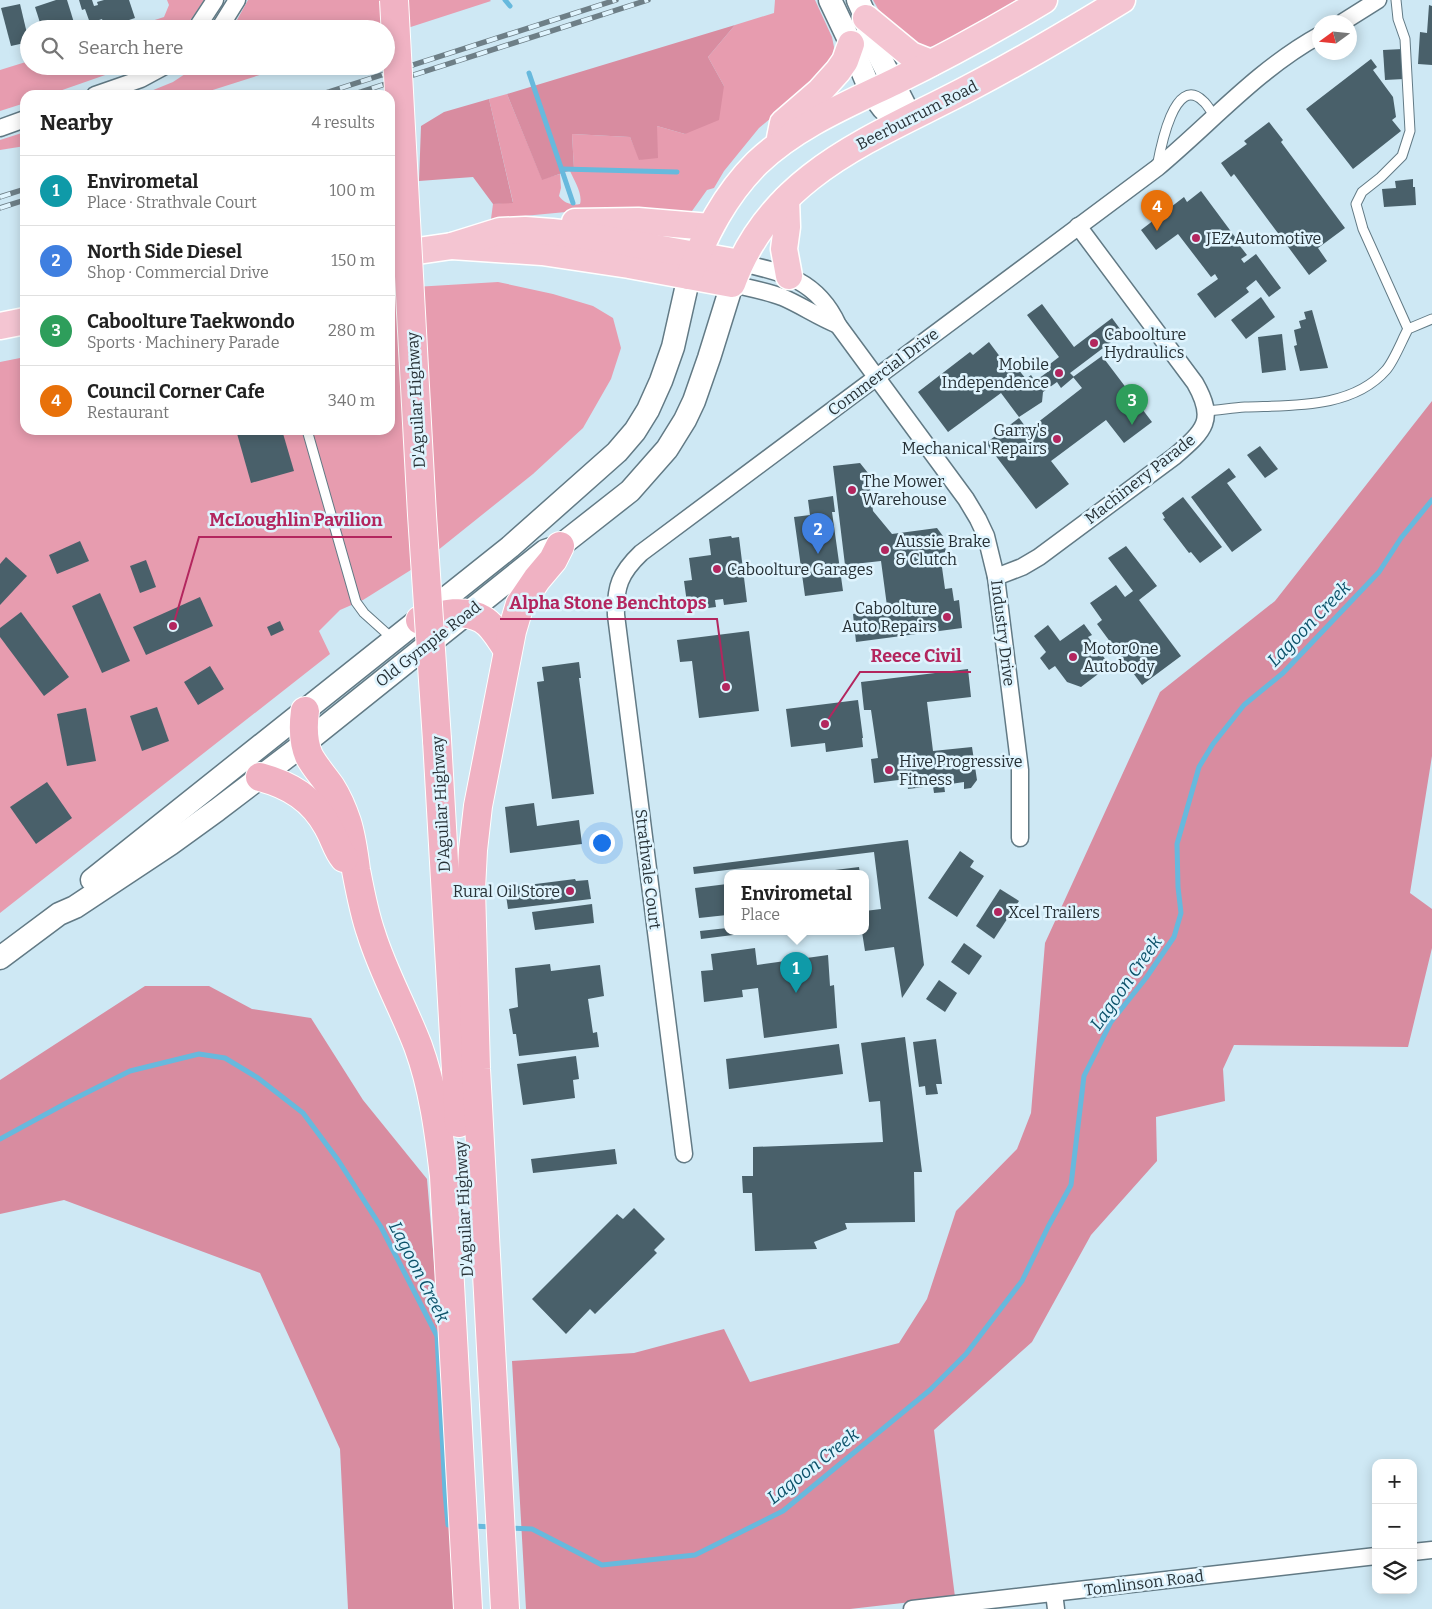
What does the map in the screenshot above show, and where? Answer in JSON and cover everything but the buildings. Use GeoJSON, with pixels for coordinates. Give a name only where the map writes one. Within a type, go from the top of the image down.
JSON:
{"type":"FeatureCollection","features":[{"type":"Feature","properties":{"kind":"highway","name":"D'Aguilar Highway"},"geometry":{"type":"LineString","coordinates":[[394,0],[422,515],[463,1192]]}},
{"type":"Feature","properties":{"kind":"highway"},"geometry":{"type":"LineString","coordinates":[[489,1593],[463,1192],[473,982],[471,889],[473,850],[478,806],[508,649],[520,604],[553,560],[560,546]]}},
{"type":"Feature","properties":{"kind":"highway"},"geometry":{"type":"LineString","coordinates":[[420,620],[444,614],[467,614],[483,619],[508,649]]}},
{"type":"Feature","properties":{"kind":"highway"},"geometry":{"type":"LineString","coordinates":[[305,711],[303,724],[305,743],[310,756],[333,790],[344,813],[351,835],[361,897],[371,934],[407,1018],[425,1070],[440,1136],[463,1192],[489,1593]]}},
{"type":"Feature","properties":{"kind":"highway"},"geometry":{"type":"LineString","coordinates":[[260,777],[278,782],[304,797],[327,825],[342,856],[356,870]]}},
{"type":"Feature","properties":{"kind":"highway"},"geometry":{"type":"LineString","coordinates":[[468,1609],[489,1593]]}},
{"type":"Feature","properties":{"kind":"main road"},"geometry":{"type":"LineString","coordinates":[[830,0],[851,44],[905,121]]}},
{"type":"Feature","properties":{"kind":"main road"},"geometry":{"type":"LineString","coordinates":[[693,266],[718,213],[740,182],[779,144],[800,129],[931,63],[1044,0]]}},
{"type":"Feature","properties":{"kind":"main road","name":"Beerburrum Road"},"geometry":{"type":"LineString","coordinates":[[736,274],[766,222],[806,180],[831,161],[1040,49],[1122,0]]}},
{"type":"Feature","properties":{"kind":"main road"},"geometry":{"type":"LineString","coordinates":[[862,9],[882,87]]}},
{"type":"Feature","properties":{"kind":"main road"},"geometry":{"type":"LineString","coordinates":[[862,9],[911,55],[931,63]]}},
{"type":"Feature","properties":{"kind":"main road"},"geometry":{"type":"LineString","coordinates":[[779,144],[783,123],[820,91],[838,71],[845,61],[851,44]]}},
{"type":"Feature","properties":{"kind":"main road"},"geometry":{"type":"LineString","coordinates":[[786,199],[787,227],[784,253],[788,276]]}},
{"type":"Feature","properties":{"kind":"main road"},"geometry":{"type":"LineString","coordinates":[[552,232],[570,222],[638,221],[710,227]]}},
{"type":"Feature","properties":{"kind":"main road"},"geometry":{"type":"LineString","coordinates":[[395,254],[452,246],[500,231],[524,230],[595,237],[693,266]]}},
{"type":"Feature","properties":{"kind":"main road"},"geometry":{"type":"LineString","coordinates":[[452,246],[693,266],[736,274]]}},
{"type":"Feature","properties":{"kind":"main road","name":"Old Gympie Road"},"geometry":{"type":"LineString","coordinates":[[58,914],[70,898],[510,547],[617,452],[635,431],[648,410],[669,363],[693,266]]}},
{"type":"Feature","properties":{"kind":"main road","name":"Old Gympie Road"},"geometry":{"type":"LineString","coordinates":[[0,958],[58,914],[75,907],[170,844],[305,743],[545,551],[560,546],[630,491],[667,449],[685,420],[694,401],[736,274]]}},
{"type":"Feature","properties":{"kind":"main road"},"geometry":{"type":"LineString","coordinates":[[0,326],[20,322]]}},
{"type":"Feature","properties":{"kind":"street"},"geometry":{"type":"LineString","coordinates":[[202,20],[215,0]]}},
{"type":"Feature","properties":{"kind":"street"},"geometry":{"type":"LineString","coordinates":[[225,20],[237,0]]}},
{"type":"Feature","properties":{"kind":"street"},"geometry":{"type":"LineString","coordinates":[[1353,15],[1378,0]]}},
{"type":"Feature","properties":{"kind":"street","name":"Commercial Drive"},"geometry":{"type":"LineString","coordinates":[[618,585],[631,562],[641,553],[1157,168],[1258,77],[1312,40]]}},
{"type":"Feature","properties":{"kind":"street"},"geometry":{"type":"LineString","coordinates":[[109,90],[148,75]]}},
{"type":"Feature","properties":{"kind":"street"},"geometry":{"type":"LineString","coordinates":[[0,128],[20,121]]}},
{"type":"Feature","properties":{"kind":"street"},"geometry":{"type":"LineString","coordinates":[[1078,226],[1195,383],[1202,395],[1206,411]]}},
{"type":"Feature","properties":{"kind":"street","name":"Industry Drive"},"geometry":{"type":"LineString","coordinates":[[736,274],[770,270],[788,276],[806,286],[819,297],[830,309],[838,325],[966,499],[978,519],[986,536],[996,576],[1020,770],[1020,838]]}},
{"type":"Feature","properties":{"kind":"street","name":"Industry Drive"},"geometry":{"type":"LineString","coordinates":[[736,274],[764,291],[808,309],[822,319],[838,325]]}},
{"type":"Feature","properties":{"kind":"street","name":"Machinery Parade"},"geometry":{"type":"LineString","coordinates":[[996,576],[1022,567],[1039,557],[1175,456],[1194,440],[1200,432],[1204,425],[1206,411]]}},
{"type":"Feature","properties":{"kind":"street","name":"Strathvale Court"},"geometry":{"type":"LineString","coordinates":[[618,585],[616,615],[684,1154]]}},
{"type":"Feature","properties":{"kind":"street"},"geometry":{"type":"LineString","coordinates":[[1417,1552],[1432,1550]]}},
{"type":"Feature","properties":{"kind":"street","name":"Tomlinson Road"},"geometry":{"type":"LineString","coordinates":[[912,1609],[1055,1601],[1372,1557]]}},
{"type":"Feature","properties":{"kind":"lane"},"geometry":{"type":"LineString","coordinates":[[1396,0],[1398,20],[1405,39],[1410,131],[1402,156],[1381,177],[1362,192],[1356,204],[1363,229],[1408,329]]}},
{"type":"Feature","properties":{"kind":"lane"},"geometry":{"type":"LineString","coordinates":[[1157,168],[1172,112],[1179,101],[1190,96],[1196,97],[1202,100],[1215,117]]}},
{"type":"Feature","properties":{"kind":"lane"},"geometry":{"type":"LineString","coordinates":[[1206,411],[1241,407],[1320,404],[1350,395],[1372,383],[1387,370],[1408,329],[1432,319]]}},
{"type":"Feature","properties":{"kind":"lane"},"geometry":{"type":"LineString","coordinates":[[308,435],[356,602],[364,613],[394,640]]}},
{"type":"Feature","properties":{"kind":"lane"},"geometry":{"type":"LineString","coordinates":[[313,450],[324,455]]}},
{"type":"Feature","properties":{"kind":"lane"},"geometry":{"type":"LineString","coordinates":[[326,498],[331,485]]}},
{"type":"Feature","properties":{"kind":"shaded area"},"geometry":{"type":"Polygon","coordinates":[[[167,0],[204,0],[190,20],[155,20],[164,17],[169,5],[167,0]]]}},
{"type":"Feature","properties":{"kind":"shaded area"},"geometry":{"type":"Polygon","coordinates":[[[248,0],[491,1],[395,32],[395,20],[237,20],[248,0]]]}},
{"type":"Feature","properties":{"kind":"shaded area"},"geometry":{"type":"Polygon","coordinates":[[[775,0],[815,0],[832,37],[833,56],[812,84],[759,128],[724,171],[714,188],[707,190],[692,211],[682,214],[566,212],[491,219],[493,204],[513,202],[489,99],[507,94],[542,179],[560,174],[561,188],[559,196],[568,203],[580,204],[579,192],[570,171],[574,169],[572,134],[630,137],[640,160],[657,126],[685,134],[724,86],[708,57],[735,25],[774,13],[775,0]]]}},
{"type":"Feature","properties":{"kind":"shaded area"},"geometry":{"type":"Polygon","coordinates":[[[873,0],[1019,0],[937,46],[928,47],[918,46],[881,14],[873,0]]]}},
{"type":"Feature","properties":{"kind":"shaded area"},"geometry":{"type":"Polygon","coordinates":[[[735,25],[708,57],[724,86],[719,120],[685,134],[657,126],[658,158],[639,160],[630,137],[572,134],[574,169],[542,180],[507,94],[735,25]]]}},
{"type":"Feature","properties":{"kind":"shaded area"},"geometry":{"type":"Polygon","coordinates":[[[20,64],[20,75],[105,75],[62,90],[20,90],[20,105],[0,111],[0,70],[20,64]]]}},
{"type":"Feature","properties":{"kind":"shaded area"},"geometry":{"type":"Polygon","coordinates":[[[184,75],[260,75],[213,90],[153,90],[173,82],[184,75]]]}},
{"type":"Feature","properties":{"kind":"shaded area"},"geometry":{"type":"Polygon","coordinates":[[[489,99],[513,203],[493,204],[473,177],[419,181],[421,126],[444,112],[489,99]]]}},
{"type":"Feature","properties":{"kind":"shaded area"},"geometry":{"type":"Polygon","coordinates":[[[20,134],[20,147],[0,150],[0,140],[20,134]]]}},
{"type":"Feature","properties":{"kind":"shaded area"},"geometry":{"type":"Polygon","coordinates":[[[498,282],[553,294],[593,306],[613,318],[621,348],[611,379],[583,428],[533,474],[422,563],[363,600],[340,610],[319,631],[330,654],[0,913],[0,362],[20,358],[20,435],[395,435],[395,289],[498,282]]]}},
{"type":"Feature","properties":{"kind":"shaded area"},"geometry":{"type":"Polygon","coordinates":[[[1432,401],[1432,756],[1410,893],[1432,909],[1432,948],[1408,1047],[1234,1045],[1223,1069],[1225,1101],[1156,1117],[1157,1161],[1091,1235],[1032,1342],[934,1430],[955,1597],[850,1609],[526,1609],[512,1361],[634,1353],[724,1329],[750,1382],[899,1343],[927,1299],[956,1211],[1017,1149],[1031,1113],[1045,943],[1160,692],[1275,601],[1432,401]]]}},
{"type":"Feature","properties":{"kind":"shaded area"},"geometry":{"type":"Polygon","coordinates":[[[145,986],[209,986],[252,1009],[311,1018],[363,1100],[427,1179],[457,1609],[348,1609],[340,1449],[260,1273],[64,1200],[0,1214],[0,1080],[145,986]]]}},
{"type":"Feature","properties":{"kind":"waterway"},"geometry":{"type":"LineString","coordinates":[[505,0],[510,6]]}},
{"type":"Feature","properties":{"kind":"waterway"},"geometry":{"type":"LineString","coordinates":[[529,73],[573,203]]}},
{"type":"Feature","properties":{"kind":"waterway"},"geometry":{"type":"LineString","coordinates":[[562,169],[677,172]]}},
{"type":"Feature","properties":{"kind":"waterway","name":"Lagoon Creek"},"geometry":{"type":"LineString","coordinates":[[509,1528],[532,1529],[602,1565],[695,1555],[783,1511],[930,1390],[966,1354],[1022,1281],[1071,1185],[1084,1076],[1111,1022],[1146,978],[1174,937],[1181,913],[1177,844],[1199,767],[1213,744],[1244,705],[1283,673],[1379,572],[1401,538],[1432,500]]}},
{"type":"Feature","properties":{"kind":"waterway","name":"Lagoon Creek"},"geometry":{"type":"LineString","coordinates":[[0,1139],[130,1071],[199,1054],[225,1058],[258,1078],[303,1113],[338,1160],[381,1227],[437,1336],[448,1525],[456,1525]]}},
{"type":"Feature","properties":{"kind":"waterway","name":"Lagoon Creek"},"geometry":{"type":"LineString","coordinates":[[472,1526],[493,1527]]}},
{"type":"Feature","properties":{"kind":"railway"},"geometry":{"type":"LineString","coordinates":[[395,71],[616,0]]}},
{"type":"Feature","properties":{"kind":"railway"},"geometry":{"type":"LineString","coordinates":[[367,90],[648,0]]}},
{"type":"Feature","properties":{"kind":"railway"},"geometry":{"type":"LineString","coordinates":[[335,90],[382,75]]}},
{"type":"Feature","properties":{"kind":"railway"},"geometry":{"type":"LineString","coordinates":[[0,197],[20,191]]}},
{"type":"Feature","properties":{"kind":"railway"},"geometry":{"type":"LineString","coordinates":[[0,208],[20,202]]}},
{"type":"Feature","properties":{"kind":"place","name":"Council Corner Cafe"},"geometry":{"type":"Point","coordinates":[1157,231]}},
{"type":"Feature","properties":{"kind":"place","name":"JEZ Automotive"},"geometry":{"type":"Point","coordinates":[1196,238]}},
{"type":"Feature","properties":{"kind":"place","name":"Caboolture Hydraulics"},"geometry":{"type":"Point","coordinates":[1094,343]}},
{"type":"Feature","properties":{"kind":"place","name":"Mobile Independence"},"geometry":{"type":"Point","coordinates":[1059,373]}},
{"type":"Feature","properties":{"kind":"place","name":"Caboolture Taekwondo"},"geometry":{"type":"Point","coordinates":[1132,425]}},
{"type":"Feature","properties":{"kind":"place","name":"Garry's Mechanical Repairs"},"geometry":{"type":"Point","coordinates":[1057,439]}},
{"type":"Feature","properties":{"kind":"place","name":"The Mower Warehouse"},"geometry":{"type":"Point","coordinates":[852,490]}},
{"type":"Feature","properties":{"kind":"place","name":"Aussie Brake & Clutch"},"geometry":{"type":"Point","coordinates":[885,550]}},
{"type":"Feature","properties":{"kind":"place","name":"North Side Diesel"},"geometry":{"type":"Point","coordinates":[818,554]}},
{"type":"Feature","properties":{"kind":"place","name":"Caboolture Garages"},"geometry":{"type":"Point","coordinates":[717,569]}},
{"type":"Feature","properties":{"kind":"place","name":"Caboolture Auto Repairs"},"geometry":{"type":"Point","coordinates":[947,617]}},
{"type":"Feature","properties":{"kind":"place","name":"McLoughlin Pavilion"},"geometry":{"type":"Point","coordinates":[173,626]}},
{"type":"Feature","properties":{"kind":"place","name":"MotorOne Autobody"},"geometry":{"type":"Point","coordinates":[1073,657]}},
{"type":"Feature","properties":{"kind":"place","name":"Alpha Stone Benchtops"},"geometry":{"type":"Point","coordinates":[726,687]}},
{"type":"Feature","properties":{"kind":"place","name":"Reece Civil"},"geometry":{"type":"Point","coordinates":[825,724]}},
{"type":"Feature","properties":{"kind":"place","name":"Hive Progressive Fitness"},"geometry":{"type":"Point","coordinates":[889,770]}},
{"type":"Feature","properties":{"kind":"place","name":"Rural Oil Store"},"geometry":{"type":"Point","coordinates":[570,891]}},
{"type":"Feature","properties":{"kind":"place","name":"Xcel Trailers"},"geometry":{"type":"Point","coordinates":[998,912]}},
{"type":"Feature","properties":{"kind":"place","name":"Envirometal"},"geometry":{"type":"Point","coordinates":[796,993]}}]}
